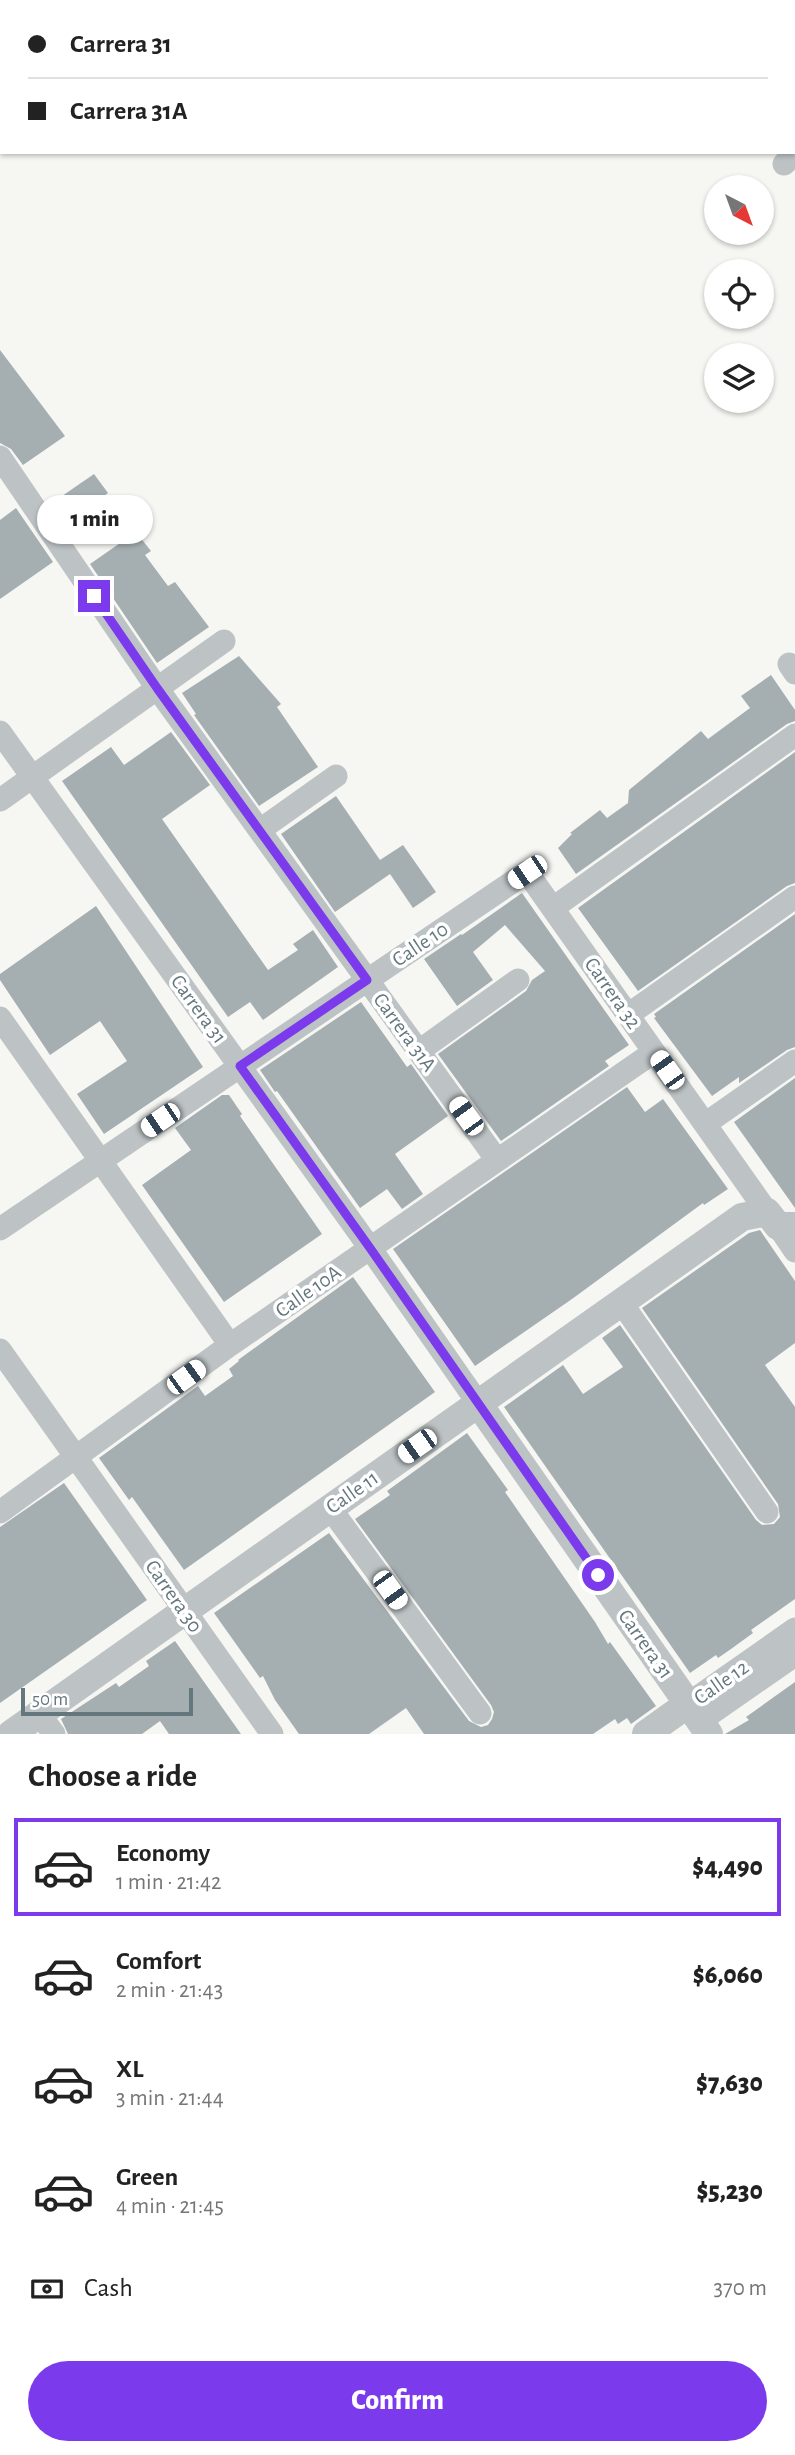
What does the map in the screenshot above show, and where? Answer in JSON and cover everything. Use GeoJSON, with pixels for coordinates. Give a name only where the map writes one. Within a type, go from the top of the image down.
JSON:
{"type":"FeatureCollection","features":[{"type":"Feature","properties":{"kind":"street","name":"Carrera 31A"},"geometry":{"type":"LineString","coordinates":[[0,457],[157,688],[498,1160]]}},
{"type":"Feature","properties":{"kind":"street"},"geometry":{"type":"LineString","coordinates":[[0,800],[224,641]]}},
{"type":"Feature","properties":{"kind":"street","name":"Carrera 31"},"geometry":{"type":"LineString","coordinates":[[0,732],[370,1248],[695,1723]]}},
{"type":"Feature","properties":{"kind":"street"},"geometry":{"type":"LineString","coordinates":[[553,908],[795,736]]}},
{"type":"Feature","properties":{"kind":"street"},"geometry":{"type":"LineString","coordinates":[[260,830],[337,776]]}},
{"type":"Feature","properties":{"kind":"street","name":"Carrera 32"},"geometry":{"type":"LineString","coordinates":[[527,872],[705,1124],[780,1221],[795,1251]]}},
{"type":"Feature","properties":{"kind":"street","name":"Calle 10"},"geometry":{"type":"LineString","coordinates":[[0,1229],[527,872]]}},
{"type":"Feature","properties":{"kind":"street"},"geometry":{"type":"LineString","coordinates":[[628,1015],[795,897]]}},
{"type":"Feature","properties":{"kind":"street"},"geometry":{"type":"LineString","coordinates":[[419,1051],[518,980]]}},
{"type":"Feature","properties":{"kind":"street"},"geometry":{"type":"LineString","coordinates":[[0,1018],[230,1345]]}},
{"type":"Feature","properties":{"kind":"street","name":"Calle 10A"},"geometry":{"type":"LineString","coordinates":[[0,1512],[230,1345],[654,1052]]}},
{"type":"Feature","properties":{"kind":"street"},"geometry":{"type":"LineString","coordinates":[[705,1124],[795,1061]]}},
{"type":"Feature","properties":{"kind":"street","name":"Calle 11"},"geometry":{"type":"LineString","coordinates":[[10,1734],[46,1724],[184,1611],[742,1217],[780,1221]]}},
{"type":"Feature","properties":{"kind":"street"},"geometry":{"type":"LineString","coordinates":[[621,1302],[767,1512]]}},
{"type":"Feature","properties":{"kind":"street","name":"Carrera 30"},"geometry":{"type":"LineString","coordinates":[[0,1350],[272,1734]]}},
{"type":"Feature","properties":{"kind":"street"},"geometry":{"type":"LineString","coordinates":[[330,1508],[480,1713]]}},
{"type":"Feature","properties":{"kind":"street","name":"Calle 12"},"geometry":{"type":"LineString","coordinates":[[695,1723],[795,1629]]}},
{"type":"Feature","properties":{"kind":"street","name":"Calle 12"},"geometry":{"type":"LineString","coordinates":[[646,1734],[695,1723],[795,1655]]}},
{"type":"Feature","properties":{"kind":"building"},"geometry":{"type":"Polygon","coordinates":[[[0,350],[65,436],[23,465],[11,449],[0,443],[0,350]]]}},
{"type":"Feature","properties":{"kind":"building"},"geometry":{"type":"Polygon","coordinates":[[[94,474],[108,493],[63,525],[49,505],[94,474]]]}},
{"type":"Feature","properties":{"kind":"building"},"geometry":{"type":"Polygon","coordinates":[[[16,508],[53,562],[0,599],[0,520],[16,508]]]}},
{"type":"Feature","properties":{"kind":"building"},"geometry":{"type":"Polygon","coordinates":[[[136,532],[151,551],[145,555],[168,586],[175,582],[209,627],[157,663],[90,564],[136,532]]]}},
{"type":"Feature","properties":{"kind":"building"},"geometry":{"type":"Polygon","coordinates":[[[239,656],[281,704],[277,707],[318,767],[259,806],[194,715],[196,714],[182,693],[239,656]]]}},
{"type":"Feature","properties":{"kind":"building"},"geometry":{"type":"Polygon","coordinates":[[[771,675],[795,710],[795,721],[787,724],[576,874],[558,848],[572,834],[570,833],[600,810],[607,818],[628,803],[629,790],[701,731],[708,739],[750,708],[741,696],[771,675]]]}},
{"type":"Feature","properties":{"kind":"building"},"geometry":{"type":"Polygon","coordinates":[[[171,732],[210,785],[162,819],[268,970],[298,950],[293,944],[313,930],[338,967],[263,1020],[250,1002],[228,1017],[62,781],[111,747],[124,765],[171,732]]]}},
{"type":"Feature","properties":{"kind":"building"},"geometry":{"type":"Polygon","coordinates":[[[795,752],[795,883],[638,991],[578,908],[795,752]]]}},
{"type":"Feature","properties":{"kind":"building"},"geometry":{"type":"Polygon","coordinates":[[[336,796],[380,860],[403,845],[436,892],[413,908],[390,874],[335,912],[281,834],[336,796]]]}},
{"type":"Feature","properties":{"kind":"building"},"geometry":{"type":"Polygon","coordinates":[[[522,893],[629,1045],[605,1061],[609,1066],[501,1141],[438,1054],[526,991],[532,980],[545,971],[505,925],[473,952],[493,980],[457,1006],[424,959],[522,893]]]}},
{"type":"Feature","properties":{"kind":"building"},"geometry":{"type":"Polygon","coordinates":[[[96,906],[203,1067],[104,1134],[77,1094],[127,1061],[100,1021],[50,1055],[0,980],[0,974],[96,906]]]}},
{"type":"Feature","properties":{"kind":"building"},"geometry":{"type":"Polygon","coordinates":[[[795,914],[795,1047],[739,1083],[739,1077],[712,1096],[654,1018],[654,1014],[795,914]]]}},
{"type":"Feature","properties":{"kind":"building"},"geometry":{"type":"Polygon","coordinates":[[[361,1002],[407,1067],[411,1064],[448,1116],[395,1154],[423,1194],[402,1209],[387,1189],[360,1208],[260,1070],[361,1002]]]}},
{"type":"Feature","properties":{"kind":"building"},"geometry":{"type":"Polygon","coordinates":[[[795,1078],[795,1208],[734,1122],[795,1078]]]}},
{"type":"Feature","properties":{"kind":"building"},"geometry":{"type":"Polygon","coordinates":[[[627,1087],[645,1112],[663,1099],[728,1189],[704,1205],[703,1203],[475,1366],[393,1249],[627,1087]]]}},
{"type":"Feature","properties":{"kind":"building"},"geometry":{"type":"Polygon","coordinates":[[[222,1095],[229,1095],[242,1114],[240,1116],[322,1234],[224,1302],[142,1185],[191,1150],[175,1128],[222,1095]]]}},
{"type":"Feature","properties":{"kind":"building"},"geometry":{"type":"Polygon","coordinates":[[[760,1230],[795,1281],[795,1343],[765,1365],[795,1407],[795,1599],[751,1630],[753,1633],[731,1649],[718,1658],[716,1655],[690,1673],[504,1407],[563,1365],[583,1394],[623,1367],[602,1338],[620,1325],[756,1520],[762,1525],[774,1524],[780,1517],[778,1504],[642,1308],[749,1233],[760,1230]]]}},
{"type":"Feature","properties":{"kind":"building"},"geometry":{"type":"Polygon","coordinates":[[[353,1277],[435,1392],[184,1570],[132,1497],[129,1500],[99,1458],[198,1386],[205,1396],[233,1376],[229,1369],[238,1360],[353,1277]]]}},
{"type":"Feature","properties":{"kind":"building"},"geometry":{"type":"Polygon","coordinates":[[[467,1433],[508,1490],[505,1492],[608,1644],[610,1642],[656,1706],[631,1724],[627,1718],[618,1724],[615,1719],[593,1734],[424,1734],[406,1708],[369,1734],[299,1734],[275,1700],[263,1676],[260,1678],[214,1613],[329,1533],[469,1721],[481,1727],[488,1725],[492,1719],[494,1712],[491,1705],[355,1519],[390,1495],[387,1491],[467,1433]]]}},
{"type":"Feature","properties":{"kind":"building"},"geometry":{"type":"Polygon","coordinates":[[[64,1483],[147,1600],[0,1703],[0,1527],[64,1483]]]}},
{"type":"Feature","properties":{"kind":"building"},"geometry":{"type":"Polygon","coordinates":[[[175,1641],[241,1734],[169,1734],[160,1721],[142,1734],[68,1734],[61,1719],[116,1683],[119,1687],[149,1666],[146,1661],[175,1641]]]}},
{"type":"Feature","properties":{"kind":"building"},"geometry":{"type":"Polygon","coordinates":[[[795,1682],[795,1734],[725,1734],[749,1720],[746,1717],[795,1682]]]}},
{"type":"Feature","properties":{"kind":"route"},"geometry":{"type":"LineString","coordinates":[[94,596],[367,980],[240,1066],[598,1575]]}}]}
